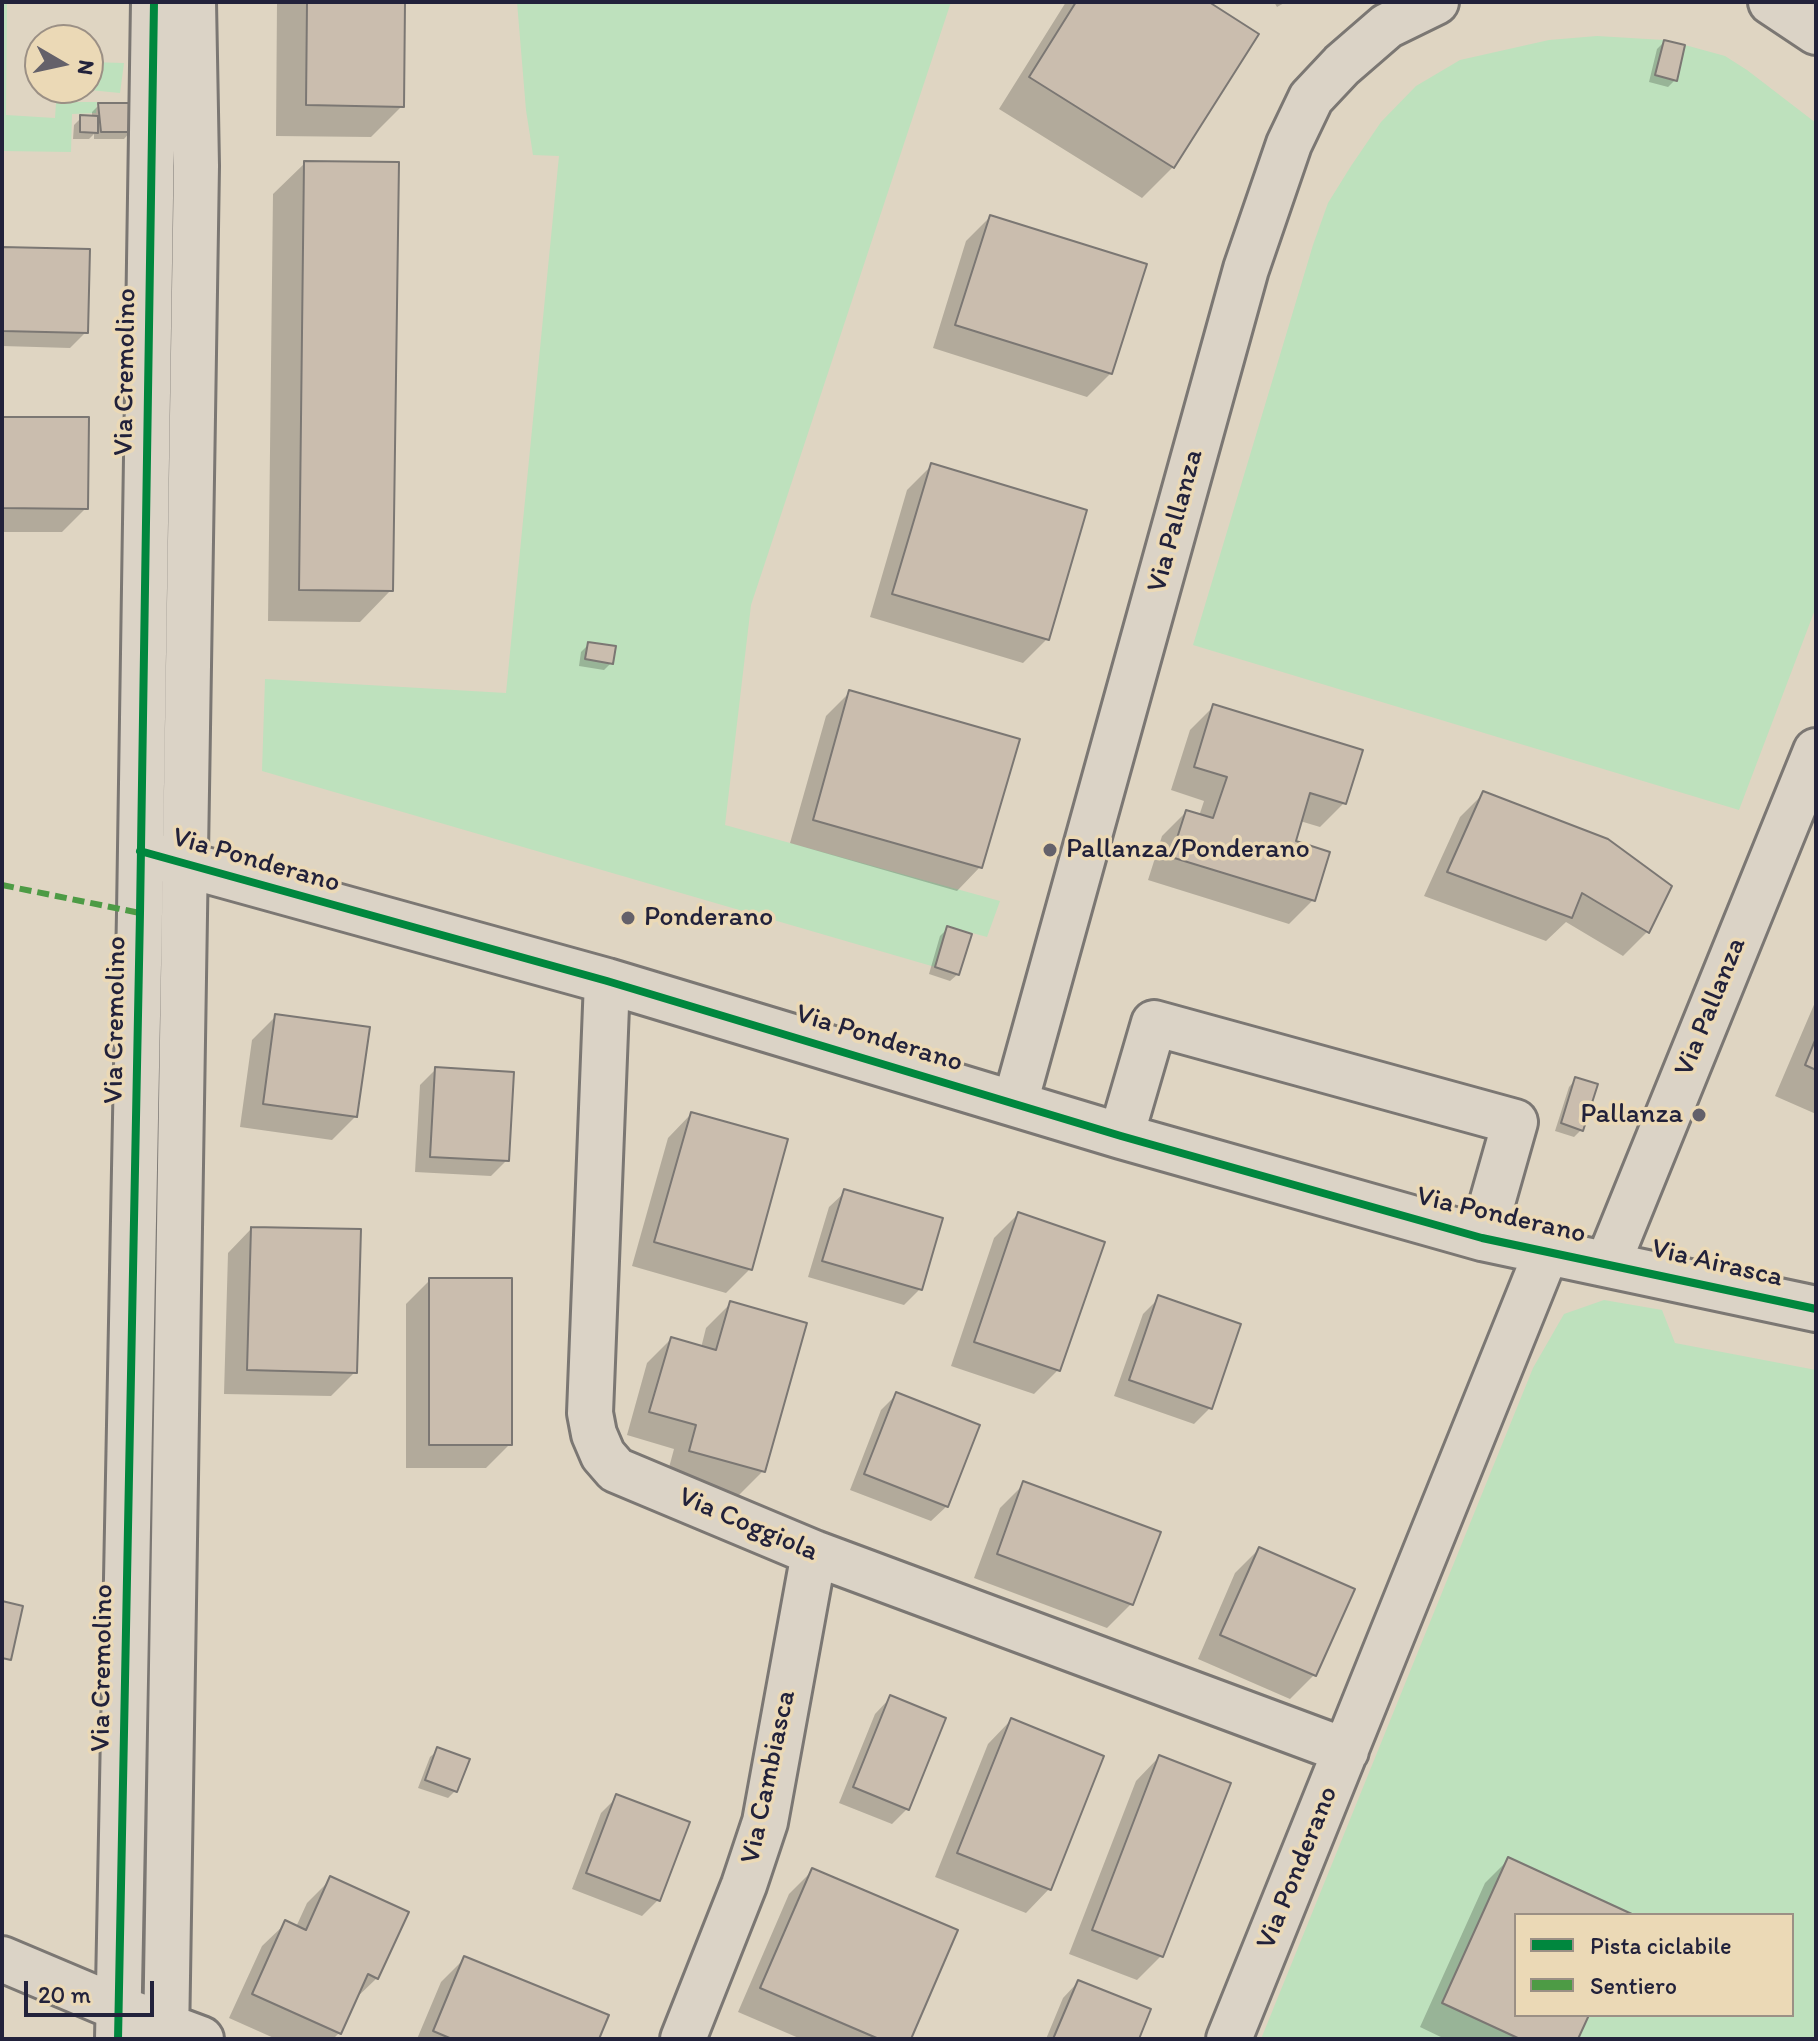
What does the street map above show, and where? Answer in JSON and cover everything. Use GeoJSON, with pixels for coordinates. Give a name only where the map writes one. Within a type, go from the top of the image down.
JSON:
{"type":"FeatureCollection","features":[{"type":"Feature","properties":{"kind":"street","name":"Via Cremolino"},"geometry":{"type":"LineString","coordinates":[[118,2024],[154,2]]}},
{"type":"Feature","properties":{"kind":"street"},"geometry":{"type":"LineString","coordinates":[[2,1959],[118,2024],[177,2035],[186,866],[196,166],[193,2]]}},
{"type":"Feature","properties":{"kind":"street","name":"Via Pallanza"},"geometry":{"type":"LineString","coordinates":[[1015,1103],[1246,269],[1289,144],[1311,98],[1342,65],[1387,26],[1436,2]]}},
{"type":"Feature","properties":{"kind":"street"},"geometry":{"type":"LineString","coordinates":[[1771,2],[1816,32]]}},
{"type":"Feature","properties":{"kind":"street","name":"Via Pallanza"},"geometry":{"type":"LineString","coordinates":[[1608,1263],[1816,751]]}},
{"type":"Feature","properties":{"kind":"street","name":"Via Ponderano"},"geometry":{"type":"LineString","coordinates":[[140,851],[607,981],[1121,1136],[1482,1238],[1608,1263]]}},
{"type":"Feature","properties":{"kind":"street","name":"Via Coggiola"},"geometry":{"type":"LineString","coordinates":[[607,981],[590,1413],[603,1455],[616,1470],[814,1553],[1346,1751]]}},
{"type":"Feature","properties":{"kind":"street"},"geometry":{"type":"LineString","coordinates":[[1121,1136],[1154,1023],[1515,1122],[1482,1238]]}},
{"type":"Feature","properties":{"kind":"street","name":"Via Ponderano"},"geometry":{"type":"LineString","coordinates":[[1229,2039],[1547,1251]]}},
{"type":"Feature","properties":{"kind":"street","name":"Via Airasca"},"geometry":{"type":"LineString","coordinates":[[1608,1263],[1816,1309]]}},
{"type":"Feature","properties":{"kind":"street","name":"Via Cambiasca"},"geometry":{"type":"LineString","coordinates":[[683,2039],[744,1885],[765,1822],[814,1553]]}},
{"type":"Feature","properties":{"kind":"green space"},"geometry":{"type":"Polygon","coordinates":[[[2,2],[7,2],[6,115],[55,118],[56,104],[97,104],[96,113],[72,114],[71,152],[2,151],[2,2]]]}},
{"type":"Feature","properties":{"kind":"green space"},"geometry":{"type":"Polygon","coordinates":[[[517,2],[951,2],[751,605],[725,825],[1000,901],[987,937],[947,926],[935,967],[262,771],[265,679],[506,693],[559,156],[533,155],[517,2]]]}},
{"type":"Feature","properties":{"kind":"green space"},"geometry":{"type":"Polygon","coordinates":[[[1597,36],[1664,40],[1655,74],[1677,80],[1685,45],[1725,56],[1816,123],[1816,607],[1739,810],[1193,645],[1313,245],[1328,203],[1351,166],[1381,122],[1416,86],[1460,60],[1549,40],[1597,36]]]}},
{"type":"Feature","properties":{"kind":"green space"},"geometry":{"type":"Polygon","coordinates":[[[104,62],[124,63],[120,93],[104,91],[104,62]]]}},
{"type":"Feature","properties":{"kind":"green space"},"geometry":{"type":"Polygon","coordinates":[[[1604,1300],[1662,1310],[1675,1343],[1816,1370],[1816,2039],[1261,2039],[1533,1368],[1564,1314],[1604,1300]]]}},
{"type":"Feature","properties":{"kind":"building"},"geometry":{"type":"Polygon","coordinates":[[[307,2],[405,2],[404,107],[306,105],[307,2]]]}},
{"type":"Feature","properties":{"kind":"building"},"geometry":{"type":"Polygon","coordinates":[[[1076,2],[1209,2],[1259,34],[1174,168],[1029,77],[1076,2]]]}},
{"type":"Feature","properties":{"kind":"building"},"geometry":{"type":"Polygon","coordinates":[[[1664,40],[1685,45],[1677,81],[1655,75],[1664,40]]]}},
{"type":"Feature","properties":{"kind":"building"},"geometry":{"type":"Polygon","coordinates":[[[133,103],[133,132],[101,132],[98,104],[133,103]]]}},
{"type":"Feature","properties":{"kind":"building"},"geometry":{"type":"Polygon","coordinates":[[[80,115],[98,116],[98,133],[80,132],[80,115]]]}},
{"type":"Feature","properties":{"kind":"building"},"geometry":{"type":"Polygon","coordinates":[[[304,161],[399,162],[393,591],[299,590],[304,161]]]}},
{"type":"Feature","properties":{"kind":"building"},"geometry":{"type":"Polygon","coordinates":[[[990,215],[1147,264],[1112,374],[955,325],[990,215]]]}},
{"type":"Feature","properties":{"kind":"building"},"geometry":{"type":"Polygon","coordinates":[[[2,247],[90,249],[88,333],[2,331],[2,247]]]}},
{"type":"Feature","properties":{"kind":"building"},"geometry":{"type":"Polygon","coordinates":[[[2,417],[89,417],[88,509],[2,508],[2,417]]]}},
{"type":"Feature","properties":{"kind":"building"},"geometry":{"type":"Polygon","coordinates":[[[931,463],[1087,510],[1049,640],[892,594],[931,463]]]}},
{"type":"Feature","properties":{"kind":"building"},"geometry":{"type":"Polygon","coordinates":[[[588,642],[616,646],[613,664],[585,659],[588,642]]]}},
{"type":"Feature","properties":{"kind":"building"},"geometry":{"type":"Polygon","coordinates":[[[849,690],[1020,739],[982,868],[813,820],[849,690]]]}},
{"type":"Feature","properties":{"kind":"building"},"geometry":{"type":"Polygon","coordinates":[[[1213,704],[1363,750],[1346,804],[1310,793],[1296,841],[1330,852],[1315,901],[1171,857],[1186,810],[1213,818],[1227,777],[1194,767],[1213,704]]]}},
{"type":"Feature","properties":{"kind":"building"},"geometry":{"type":"Polygon","coordinates":[[[1483,791],[1608,839],[1672,886],[1649,933],[1582,893],[1572,918],[1447,872],[1483,791]]]}},
{"type":"Feature","properties":{"kind":"building"},"geometry":{"type":"Polygon","coordinates":[[[947,926],[972,934],[959,975],[935,967],[947,926]]]}},
{"type":"Feature","properties":{"kind":"building"},"geometry":{"type":"Polygon","coordinates":[[[275,1014],[370,1027],[357,1117],[263,1104],[275,1014]]]}},
{"type":"Feature","properties":{"kind":"building"},"geometry":{"type":"Polygon","coordinates":[[[1816,1038],[1816,1070],[1805,1065],[1816,1038]]]}},
{"type":"Feature","properties":{"kind":"building"},"geometry":{"type":"Polygon","coordinates":[[[435,1067],[514,1072],[509,1161],[430,1157],[435,1067]]]}},
{"type":"Feature","properties":{"kind":"building"},"geometry":{"type":"Polygon","coordinates":[[[1575,1077],[1598,1084],[1583,1131],[1561,1123],[1575,1077]]]}},
{"type":"Feature","properties":{"kind":"building"},"geometry":{"type":"Polygon","coordinates":[[[691,1112],[788,1139],[752,1270],[654,1242],[691,1112]]]}},
{"type":"Feature","properties":{"kind":"building"},"geometry":{"type":"Polygon","coordinates":[[[844,1189],[943,1218],[922,1290],[822,1261],[844,1189]]]}},
{"type":"Feature","properties":{"kind":"building"},"geometry":{"type":"Polygon","coordinates":[[[1018,1212],[1105,1242],[1060,1371],[974,1342],[1018,1212]]]}},
{"type":"Feature","properties":{"kind":"building"},"geometry":{"type":"Polygon","coordinates":[[[251,1227],[361,1229],[357,1373],[247,1370],[251,1227]]]}},
{"type":"Feature","properties":{"kind":"building"},"geometry":{"type":"Polygon","coordinates":[[[429,1278],[512,1278],[512,1445],[429,1445],[429,1278]]]}},
{"type":"Feature","properties":{"kind":"building"},"geometry":{"type":"Polygon","coordinates":[[[1158,1295],[1241,1324],[1212,1409],[1129,1380],[1158,1295]]]}},
{"type":"Feature","properties":{"kind":"building"},"geometry":{"type":"Polygon","coordinates":[[[730,1301],[807,1323],[765,1472],[689,1451],[696,1425],[649,1412],[671,1337],[716,1350],[730,1301]]]}},
{"type":"Feature","properties":{"kind":"building"},"geometry":{"type":"Polygon","coordinates":[[[896,1392],[980,1425],[948,1507],[864,1474],[896,1392]]]}},
{"type":"Feature","properties":{"kind":"building"},"geometry":{"type":"Polygon","coordinates":[[[1023,1481],[1161,1532],[1133,1605],[997,1554],[1023,1481]]]}},
{"type":"Feature","properties":{"kind":"building"},"geometry":{"type":"Polygon","coordinates":[[[1259,1547],[1355,1589],[1316,1676],[1220,1635],[1259,1547]]]}},
{"type":"Feature","properties":{"kind":"building"},"geometry":{"type":"Polygon","coordinates":[[[2,1601],[23,1606],[11,1660],[2,1658],[2,1601]]]}},
{"type":"Feature","properties":{"kind":"building"},"geometry":{"type":"Polygon","coordinates":[[[890,1695],[946,1718],[909,1810],[853,1787],[890,1695]]]}},
{"type":"Feature","properties":{"kind":"building"},"geometry":{"type":"Polygon","coordinates":[[[1011,1718],[1104,1756],[1051,1890],[957,1853],[1011,1718]]]}},
{"type":"Feature","properties":{"kind":"building"},"geometry":{"type":"Polygon","coordinates":[[[437,1747],[470,1759],[457,1792],[425,1780],[437,1747]]]}},
{"type":"Feature","properties":{"kind":"building"},"geometry":{"type":"Polygon","coordinates":[[[1159,1755],[1231,1783],[1163,1957],[1092,1930],[1159,1755]]]}},
{"type":"Feature","properties":{"kind":"building"},"geometry":{"type":"Polygon","coordinates":[[[616,1794],[690,1822],[660,1901],[586,1873],[616,1794]]]}},
{"type":"Feature","properties":{"kind":"building"},"geometry":{"type":"Polygon","coordinates":[[[1508,1857],[1630,1913],[1514,1913],[1514,2017],[1588,2017],[1578,2039],[1520,2039],[1442,2003],[1508,1857]]]}},
{"type":"Feature","properties":{"kind":"building"},"geometry":{"type":"Polygon","coordinates":[[[812,1868],[958,1930],[911,2039],[879,2039],[760,1988],[812,1868]]]}},
{"type":"Feature","properties":{"kind":"building"},"geometry":{"type":"Polygon","coordinates":[[[330,1876],[409,1912],[378,1979],[368,1974],[341,2034],[252,1994],[285,1920],[306,1930],[330,1876]]]}},
{"type":"Feature","properties":{"kind":"building"},"geometry":{"type":"Polygon","coordinates":[[[464,1956],[609,2015],[599,2039],[452,2039],[433,2031],[464,1956]]]}},
{"type":"Feature","properties":{"kind":"building"},"geometry":{"type":"Polygon","coordinates":[[[1078,1980],[1151,2009],[1139,2039],[1053,2039],[1078,1980]]]}},
{"type":"Feature","properties":{"kind":"marked path"},"geometry":{"type":"LineString","coordinates":[[2,885],[140,913]]}},
{"type":"Feature","properties":{"kind":"cycle path"},"geometry":{"type":"LineString","coordinates":[[118,2039],[154,2]]}},
{"type":"Feature","properties":{"kind":"cycle path"},"geometry":{"type":"LineString","coordinates":[[140,851],[607,981],[1121,1136],[1482,1238],[1816,1309]]}},
{"type":"Feature","properties":{"kind":"place","name":"Pallanza/Ponderano"},"geometry":{"type":"Point","coordinates":[1050,850]}},
{"type":"Feature","properties":{"kind":"place","name":"Ponderano"},"geometry":{"type":"Point","coordinates":[628,918]}},
{"type":"Feature","properties":{"kind":"place","name":"Pallanza"},"geometry":{"type":"Point","coordinates":[1699,1115]}}]}
